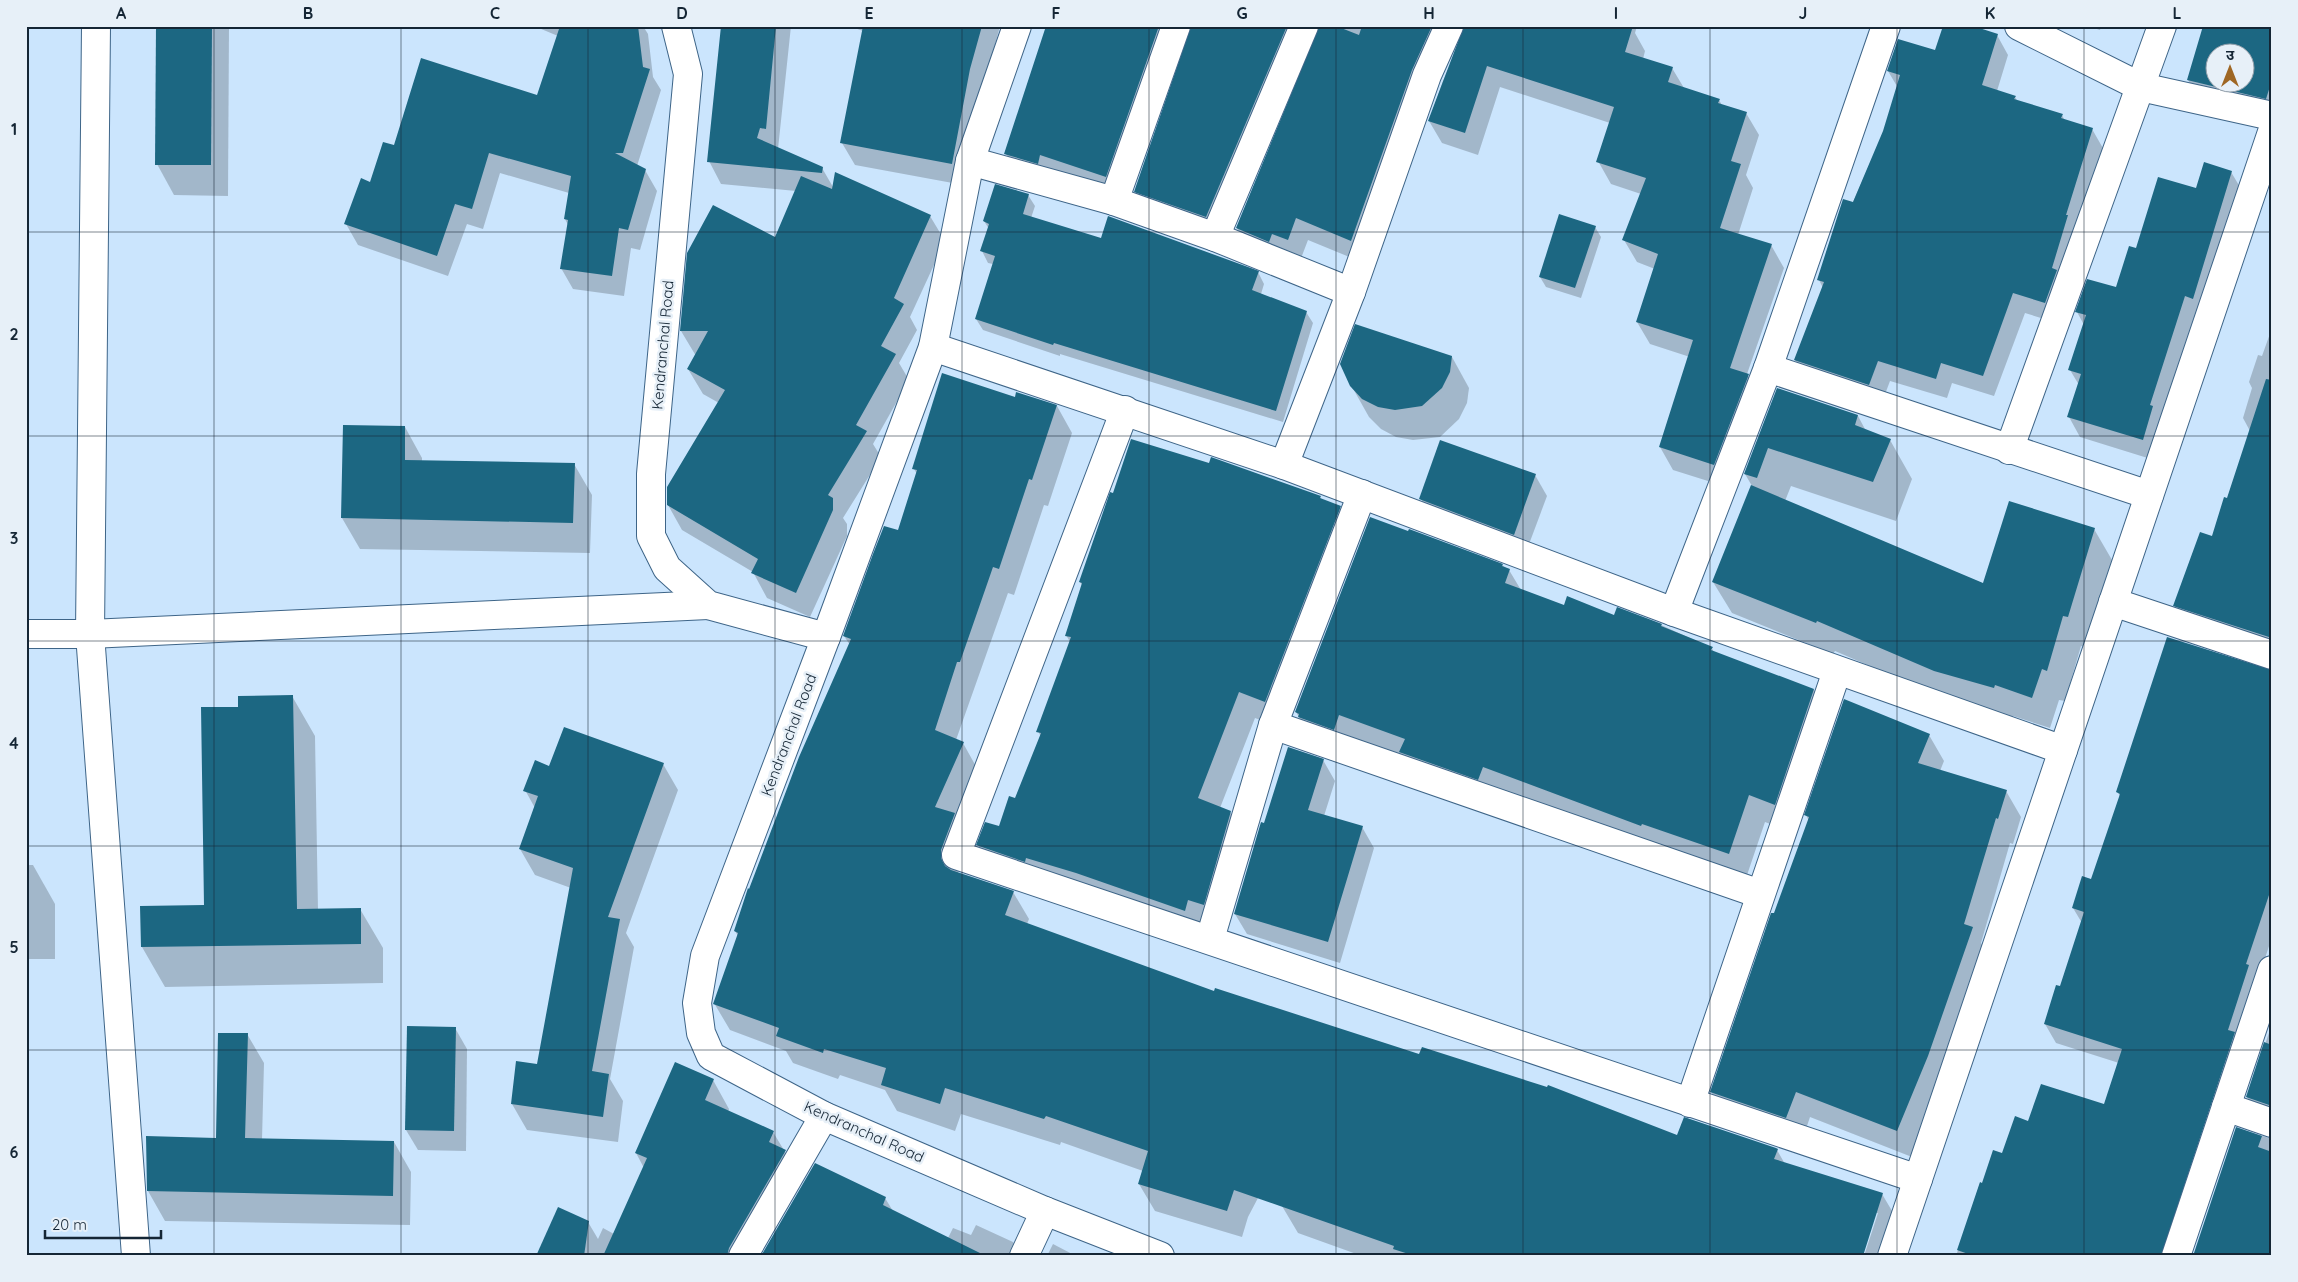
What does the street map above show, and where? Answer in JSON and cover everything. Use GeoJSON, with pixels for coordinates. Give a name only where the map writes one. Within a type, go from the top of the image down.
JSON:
{"type":"FeatureCollection","features":[{"type":"Feature","properties":{"kind":"street"},"geometry":{"type":"LineString","coordinates":[[96,26],[90,634],[136,1256]]}},
{"type":"Feature","properties":{"kind":"street","name":"Kendranchal Road"},"geometry":{"type":"LineString","coordinates":[[676,26],[688,74],[651,474],[651,536],[666,568],[708,606],[826,638],[705,956],[697,1003],[701,1033],[711,1056],[824,1116],[1045,1211],[1160,1256]]}},
{"type":"Feature","properties":{"kind":"street"},"geometry":{"type":"LineString","coordinates":[[826,638],[933,347],[970,161],[1017,26]]}},
{"type":"Feature","properties":{"kind":"street"},"geometry":{"type":"LineString","coordinates":[[1114,201],[1176,26]]}},
{"type":"Feature","properties":{"kind":"street"},"geometry":{"type":"LineString","coordinates":[[1215,237],[1304,26]]}},
{"type":"Feature","properties":{"kind":"street"},"geometry":{"type":"LineString","coordinates":[[1284,464],[1351,292],[1426,75],[1450,26]]}},
{"type":"Feature","properties":{"kind":"street"},"geometry":{"type":"LineString","coordinates":[[1674,612],[1768,368],[1886,26]]}},
{"type":"Feature","properties":{"kind":"street"},"geometry":{"type":"LineString","coordinates":[[2009,450],[2162,26]]}},
{"type":"Feature","properties":{"kind":"street"},"geometry":{"type":"LineString","coordinates":[[2021,27],[2141,87],[2272,116]]}},
{"type":"Feature","properties":{"kind":"street"},"geometry":{"type":"LineString","coordinates":[[1892,1256],[2272,132]]}},
{"type":"Feature","properties":{"kind":"street"},"geometry":{"type":"LineString","coordinates":[[970,161],[1114,201],[1215,237],[1351,292]]}},
{"type":"Feature","properties":{"kind":"street"},"geometry":{"type":"LineString","coordinates":[[933,347],[1284,464],[1674,612],[2063,750]]}},
{"type":"Feature","properties":{"kind":"street"},"geometry":{"type":"LineString","coordinates":[[1768,368],[2009,450],[2149,495]]}},
{"type":"Feature","properties":{"kind":"street"},"geometry":{"type":"LineString","coordinates":[[1125,410],[956,855],[1918,1179]]}},
{"type":"Feature","properties":{"kind":"street"},"geometry":{"type":"LineString","coordinates":[[1210,939],[1273,725],[1362,494]]}},
{"type":"Feature","properties":{"kind":"street"},"geometry":{"type":"LineString","coordinates":[[2113,602],[2272,655]]}},
{"type":"Feature","properties":{"kind":"street"},"geometry":{"type":"LineString","coordinates":[[26,634],[90,634],[708,606]]}},
{"type":"Feature","properties":{"kind":"street"},"geometry":{"type":"LineString","coordinates":[[1690,1103],[1837,671]]}},
{"type":"Feature","properties":{"kind":"street"},"geometry":{"type":"LineString","coordinates":[[1273,725],[1760,894]]}},
{"type":"Feature","properties":{"kind":"street"},"geometry":{"type":"LineString","coordinates":[[2176,1256],[2272,970]]}},
{"type":"Feature","properties":{"kind":"street"},"geometry":{"type":"LineString","coordinates":[[2226,1107],[2272,1123]]}},
{"type":"Feature","properties":{"kind":"street"},"geometry":{"type":"LineString","coordinates":[[743,1256],[824,1116]]}},
{"type":"Feature","properties":{"kind":"street"},"geometry":{"type":"LineString","coordinates":[[1024,1256],[1045,1211]]}},
{"type":"Feature","properties":{"kind":"building"},"geometry":{"type":"Polygon","coordinates":[[[156,26],[212,26],[211,165],[155,165],[156,26]]]}},
{"type":"Feature","properties":{"kind":"building"},"geometry":{"type":"Polygon","coordinates":[[[560,26],[638,26],[643,67],[650,69],[623,153],[615,153],[646,169],[628,230],[619,228],[612,276],[560,269],[568,220],[564,219],[571,176],[489,153],[472,209],[455,204],[437,256],[344,224],[361,178],[370,182],[383,142],[394,145],[421,58],[537,95],[560,26]]]}},
{"type":"Feature","properties":{"kind":"building"},"geometry":{"type":"Polygon","coordinates":[[[721,26],[776,26],[766,129],[760,128],[757,138],[823,167],[822,173],[707,162],[721,26]]]}},
{"type":"Feature","properties":{"kind":"building"},"geometry":{"type":"Polygon","coordinates":[[[863,26],[982,26],[970,69],[952,164],[840,143],[863,26]]]}},
{"type":"Feature","properties":{"kind":"building"},"geometry":{"type":"Polygon","coordinates":[[[1046,26],[1159,26],[1106,177],[1040,155],[1038,164],[1004,154],[1046,26]]]}},
{"type":"Feature","properties":{"kind":"building"},"geometry":{"type":"Polygon","coordinates":[[[1191,26],[1287,26],[1206,217],[1134,192],[1191,26]]]}},
{"type":"Feature","properties":{"kind":"building"},"geometry":{"type":"Polygon","coordinates":[[[1319,26],[1336,26],[1359,35],[1362,26],[1432,26],[1412,70],[1351,241],[1296,218],[1288,240],[1272,234],[1269,242],[1236,228],[1319,26]]]}},
{"type":"Feature","properties":{"kind":"building"},"geometry":{"type":"Polygon","coordinates":[[[1464,26],[1633,26],[1625,52],[1673,67],[1668,82],[1720,99],[1718,103],[1747,112],[1731,161],[1741,164],[1720,228],[1772,244],[1730,368],[1749,374],[1714,465],[1659,447],[1693,340],[1636,322],[1658,254],[1622,240],[1646,178],[1596,162],[1614,107],[1487,66],[1465,133],[1428,121],[1464,26]]]}},
{"type":"Feature","properties":{"kind":"building"},"geometry":{"type":"Polygon","coordinates":[[[1943,26],[1973,26],[1998,34],[1982,85],[2016,96],[2014,99],[2063,114],[2061,118],[2093,128],[2066,215],[2068,215],[2052,268],[2057,270],[2045,303],[2013,293],[1983,376],[1941,363],[1936,379],[1878,361],[1869,385],[1794,360],[1824,282],[1817,280],[1843,199],[1853,202],[1883,131],[1900,75],[1887,71],[1898,39],[1935,50],[1943,26]]]}},
{"type":"Feature","properties":{"kind":"building"},"geometry":{"type":"Polygon","coordinates":[[[2203,26],[2272,26],[2272,80],[2266,99],[2237,92],[2256,92],[2256,42],[2206,42],[2206,85],[2187,80],[2203,26]]]}},
{"type":"Feature","properties":{"kind":"building"},"geometry":{"type":"Polygon","coordinates":[[[2204,162],[2232,171],[2193,299],[2185,296],[2150,405],[2153,406],[2143,440],[2067,417],[2081,374],[2068,370],[2086,315],[2075,312],[2087,279],[2116,287],[2129,246],[2136,248],[2158,177],[2196,188],[2204,162]]]}},
{"type":"Feature","properties":{"kind":"building"},"geometry":{"type":"Polygon","coordinates":[[[835,172],[931,215],[894,298],[904,304],[881,346],[896,354],[856,425],[867,431],[828,495],[833,498],[833,510],[796,593],[751,573],[758,559],[667,505],[667,487],[725,390],[687,369],[708,331],[680,331],[687,253],[713,205],[775,237],[801,176],[832,189],[835,172]]]}},
{"type":"Feature","properties":{"kind":"building"},"geometry":{"type":"Polygon","coordinates":[[[995,184],[1029,194],[1023,214],[1101,238],[1108,216],[1259,271],[1252,290],[1307,311],[1276,411],[1054,343],[1053,345],[975,319],[995,256],[980,251],[989,224],[983,221],[995,184]]]}},
{"type":"Feature","properties":{"kind":"building"},"geometry":{"type":"Polygon","coordinates":[[[1559,214],[1596,226],[1575,288],[1539,277],[1559,214]]]}},
{"type":"Feature","properties":{"kind":"building"},"geometry":{"type":"Polygon","coordinates":[[[1355,324],[1452,356],[1450,372],[1442,388],[1422,406],[1395,410],[1378,407],[1362,399],[1350,386],[1340,364],[1355,324]]]}},
{"type":"Feature","properties":{"kind":"building"},"geometry":{"type":"Polygon","coordinates":[[[942,373],[1015,397],[1016,392],[1057,405],[1032,480],[1029,479],[999,569],[993,567],[960,662],[957,662],[935,730],[964,742],[935,807],[955,813],[941,850],[941,858],[945,866],[951,870],[1014,891],[1005,915],[1214,991],[1215,988],[1419,1054],[1422,1047],[1547,1087],[1548,1085],[1677,1135],[1684,1117],[1776,1148],[1778,1149],[1774,1159],[1883,1193],[1863,1256],[1415,1256],[1393,1249],[1394,1246],[1234,1190],[1227,1211],[1138,1184],[1148,1151],[1046,1116],[1044,1119],[945,1088],[940,1104],[881,1085],[886,1068],[824,1049],[823,1053],[776,1036],[779,1028],[713,1004],[738,933],[734,931],[748,888],[799,757],[851,639],[843,636],[873,554],[884,526],[898,530],[917,470],[912,469],[942,373]]]}},
{"type":"Feature","properties":{"kind":"building"},"geometry":{"type":"Polygon","coordinates":[[[2266,379],[2272,380],[2272,638],[2173,606],[2200,532],[2212,536],[2224,497],[2227,498],[2266,379]]]}},
{"type":"Feature","properties":{"kind":"building"},"geometry":{"type":"Polygon","coordinates":[[[1777,388],[1858,415],[1855,425],[1891,439],[1873,482],[1768,448],[1757,478],[1744,474],[1777,388]]]}},
{"type":"Feature","properties":{"kind":"building"},"geometry":{"type":"Polygon","coordinates":[[[343,425],[405,426],[405,460],[575,463],[573,523],[341,518],[343,425]]]}},
{"type":"Feature","properties":{"kind":"building"},"geometry":{"type":"Polygon","coordinates":[[[1131,439],[1209,463],[1211,457],[1321,496],[1320,498],[1341,506],[1265,702],[1239,692],[1198,798],[1231,811],[1204,905],[1188,900],[1185,911],[1076,873],[1026,858],[1025,862],[976,845],[985,822],[999,826],[1009,796],[1015,798],[1041,733],[1036,732],[1071,637],[1065,636],[1082,583],[1079,582],[1110,492],[1113,493],[1131,439]]]}},
{"type":"Feature","properties":{"kind":"building"},"geometry":{"type":"Polygon","coordinates":[[[1440,440],[1536,474],[1514,535],[1419,499],[1440,440]]]}},
{"type":"Feature","properties":{"kind":"building"},"geometry":{"type":"Polygon","coordinates":[[[1751,485],[1983,583],[2009,501],[2095,528],[2068,617],[2063,616],[2047,671],[2042,669],[2032,698],[1995,685],[1994,688],[1934,671],[1817,621],[1816,623],[1712,582],[1751,485]]]}},
{"type":"Feature","properties":{"kind":"building"},"geometry":{"type":"Polygon","coordinates":[[[1370,517],[1408,531],[1409,529],[1503,564],[1502,566],[1510,569],[1505,583],[1564,605],[1567,596],[1614,615],[1617,607],[1662,624],[1661,626],[1713,647],[1711,650],[1814,689],[1775,805],[1749,795],[1729,854],[1642,824],[1641,826],[1483,767],[1478,780],[1399,752],[1405,739],[1339,715],[1334,730],[1298,717],[1299,714],[1295,712],[1370,517]]]}},
{"type":"Feature","properties":{"kind":"building"},"geometry":{"type":"Polygon","coordinates":[[[2167,637],[2272,670],[2272,886],[2246,964],[2249,965],[2228,1030],[2235,1032],[2161,1256],[1974,1256],[1957,1250],[1993,1150],[2002,1153],[2015,1116],[2028,1121],[2041,1084],[2104,1104],[2122,1049],[2044,1024],[2056,985],[2060,986],[2084,912],[2072,908],[2082,876],[2091,879],[2120,794],[2116,792],[2167,637]]]}},
{"type":"Feature","properties":{"kind":"building"},"geometry":{"type":"Polygon","coordinates":[[[293,695],[297,909],[361,908],[361,944],[141,947],[140,906],[204,905],[201,707],[238,707],[238,696],[293,695]]]}},
{"type":"Feature","properties":{"kind":"building"},"geometry":{"type":"Polygon","coordinates":[[[1844,699],[1930,734],[1918,763],[2007,790],[1998,819],[1996,818],[1964,924],[1973,927],[1928,1056],[1897,1131],[1796,1092],[1786,1118],[1710,1092],[1771,913],[1774,913],[1809,817],[1804,815],[1844,699]]]}},
{"type":"Feature","properties":{"kind":"building"},"geometry":{"type":"Polygon","coordinates":[[[564,727],[664,763],[608,917],[620,919],[592,1071],[609,1074],[603,1117],[511,1104],[516,1061],[537,1064],[573,868],[519,849],[538,796],[523,791],[535,760],[549,766],[564,727]]]}},
{"type":"Feature","properties":{"kind":"building"},"geometry":{"type":"Polygon","coordinates":[[[1288,747],[1324,759],[1308,810],[1363,826],[1328,942],[1234,914],[1261,822],[1264,823],[1288,747]]]}},
{"type":"Feature","properties":{"kind":"building"},"geometry":{"type":"Polygon","coordinates":[[[407,1026],[456,1027],[454,1131],[405,1130],[407,1026]]]}},
{"type":"Feature","properties":{"kind":"building"},"geometry":{"type":"Polygon","coordinates":[[[218,1033],[248,1033],[245,1138],[394,1141],[393,1196],[147,1191],[146,1136],[216,1138],[218,1033]]]}},
{"type":"Feature","properties":{"kind":"building"},"geometry":{"type":"Polygon","coordinates":[[[2264,1042],[2272,1045],[2272,1106],[2246,1097],[2264,1042]]]}},
{"type":"Feature","properties":{"kind":"building"},"geometry":{"type":"Polygon","coordinates":[[[675,1062],[714,1079],[705,1100],[774,1131],[769,1142],[786,1150],[729,1248],[727,1256],[603,1256],[647,1158],[635,1153],[675,1062]]]}},
{"type":"Feature","properties":{"kind":"building"},"geometry":{"type":"Polygon","coordinates":[[[2236,1127],[2262,1136],[2258,1147],[2272,1152],[2272,1256],[2193,1256],[2236,1127]]]}},
{"type":"Feature","properties":{"kind":"building"},"geometry":{"type":"Polygon","coordinates":[[[815,1163],[886,1197],[883,1205],[986,1256],[761,1256],[815,1163]]]}},
{"type":"Feature","properties":{"kind":"building"},"geometry":{"type":"Polygon","coordinates":[[[558,1207],[589,1221],[584,1256],[536,1256],[558,1207]]]}}]}
